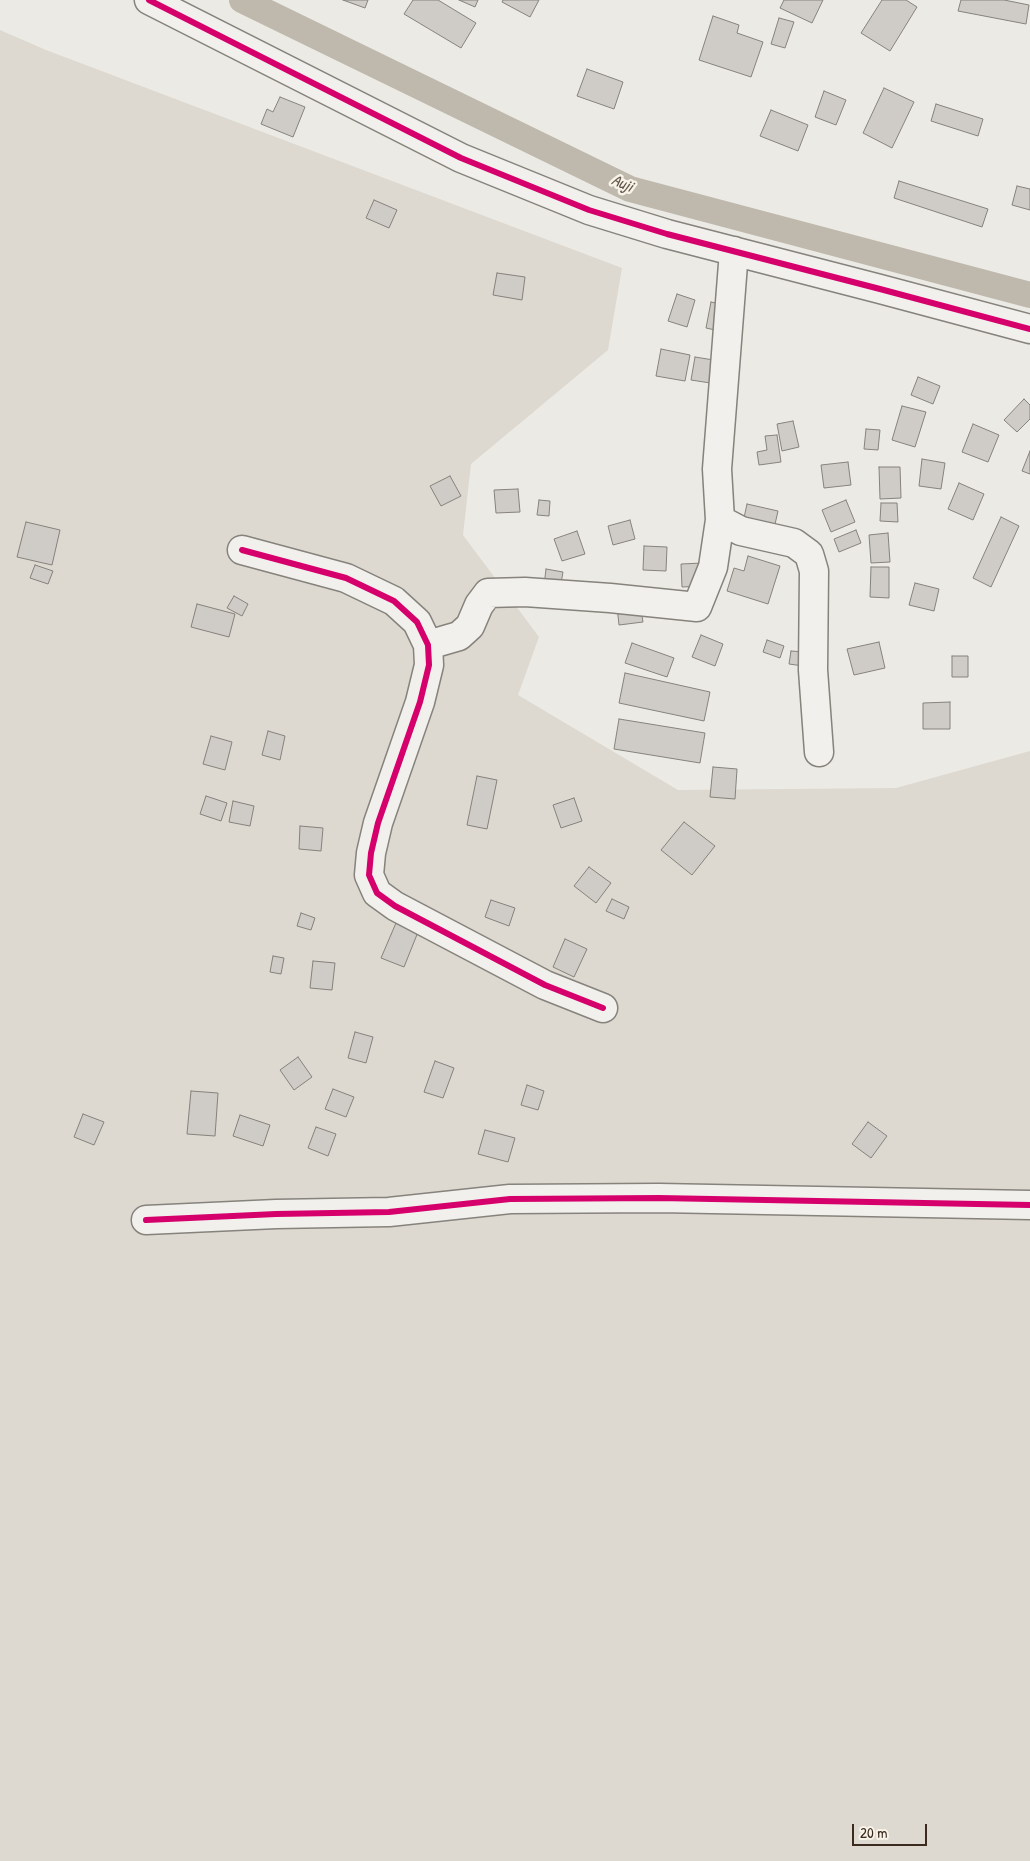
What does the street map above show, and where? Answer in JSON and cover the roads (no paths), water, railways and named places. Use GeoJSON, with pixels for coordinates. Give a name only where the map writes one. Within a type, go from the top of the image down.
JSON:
{"type":"FeatureCollection","features":[{"type":"Feature","properties":{"kind":"street"},"geometry":{"type":"LineString","coordinates":[[149,0],[461,158],[589,210],[667,234],[1030,329]]}},
{"type":"Feature","properties":{"kind":"street"},"geometry":{"type":"LineString","coordinates":[[428,645],[459,636],[470,626],[479,605],[488,593],[525,592],[697,607],[713,567],[720,520],[717,469],[734,251]]}},
{"type":"Feature","properties":{"kind":"street"},"geometry":{"type":"LineString","coordinates":[[720,520],[741,531],[794,543],[809,554],[814,571],[813,670],[819,752]]}},
{"type":"Feature","properties":{"kind":"street"},"geometry":{"type":"LineString","coordinates":[[242,550],[346,578],[394,600],[418,622],[428,645],[429,665],[420,702],[378,823],[371,853],[369,875],[377,893],[395,906],[545,985],[603,1008]]}},
{"type":"Feature","properties":{"kind":"street"},"geometry":{"type":"LineString","coordinates":[[146,1220],[276,1214],[389,1212],[510,1199],[659,1198],[1030,1205]]}},
{"type":"Feature","properties":{"kind":"waterway","name":"Auji"},"geometry":{"type":"LineString","coordinates":[[242,0],[630,189],[1030,295]]}}]}
